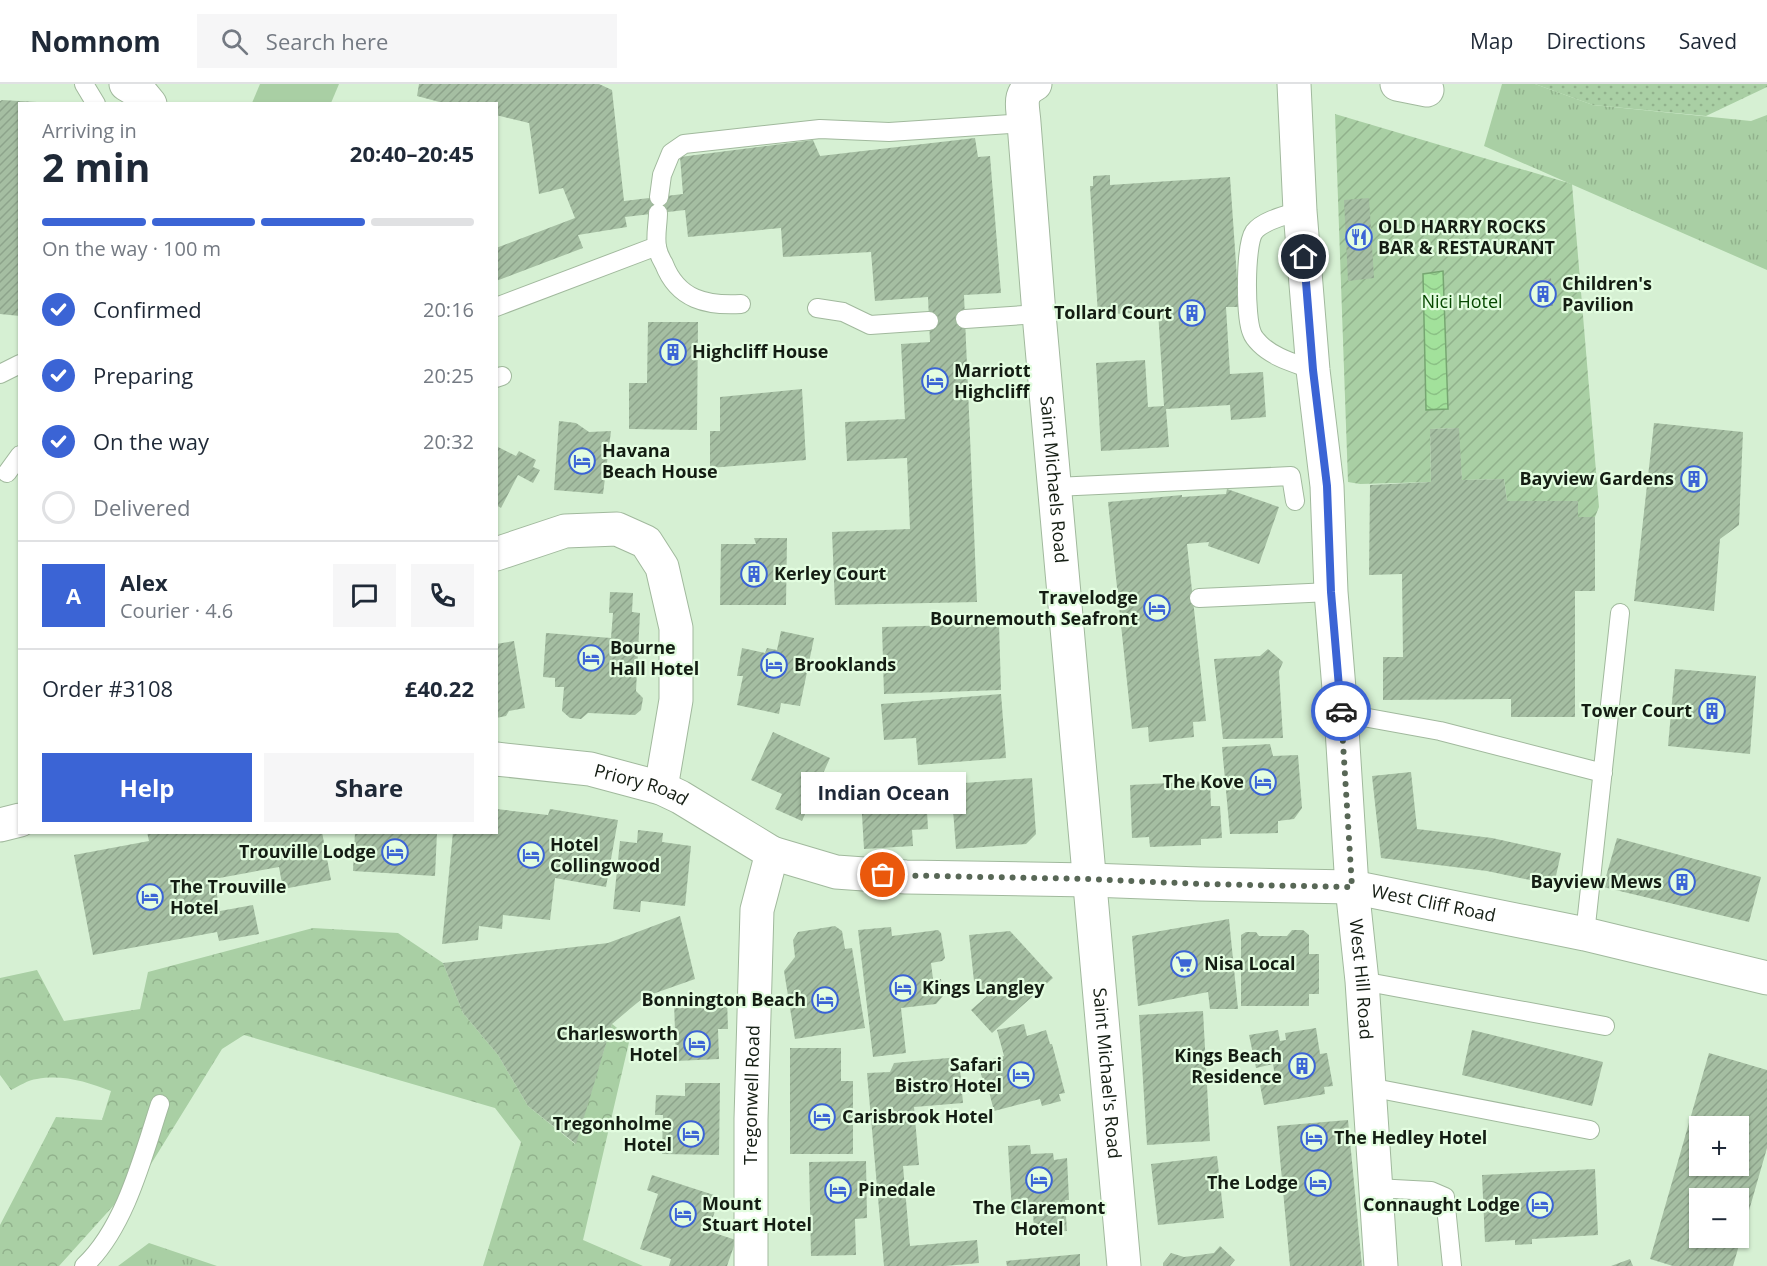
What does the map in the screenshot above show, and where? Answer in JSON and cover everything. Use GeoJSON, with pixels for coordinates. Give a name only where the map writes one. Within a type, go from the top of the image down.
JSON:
{"type":"FeatureCollection","features":[{"type":"Feature","properties":{"kind":"street"},"geometry":{"type":"LineString","coordinates":[[126,84],[141,93],[148,102]]}},
{"type":"Feature","properties":{"kind":"street","name":"West Hill Road"},"geometry":{"type":"LineString","coordinates":[[1294,84],[1300,211],[1313,370],[1327,486],[1331,592],[1352,887],[1362,981],[1381,1266]]}},
{"type":"Feature","properties":{"kind":"street","name":"Saint Michaels Road"},"geometry":{"type":"LineString","coordinates":[[1022,86],[1039,314],[1090,879]]}},
{"type":"Feature","properties":{"kind":"street"},"geometry":{"type":"LineString","coordinates":[[498,553],[565,531],[617,529],[646,542],[662,567],[676,628],[676,700],[661,788]]}},
{"type":"Feature","properties":{"kind":"street","name":"Priory Road"},"geometry":{"type":"LineString","coordinates":[[498,759],[590,768],[661,788],[680,797],[772,853]]}},
{"type":"Feature","properties":{"kind":"street"},"geometry":{"type":"LineString","coordinates":[[0,825],[18,820]]}},
{"type":"Feature","properties":{"kind":"street","name":"West Cliff Road"},"geometry":{"type":"LineString","coordinates":[[772,853],[836,872],[906,877],[1090,879],[1352,887],[1585,934],[1767,978]]}},
{"type":"Feature","properties":{"kind":"street","name":"Tregonwell Road"},"geometry":{"type":"LineString","coordinates":[[751,1266],[751,1119],[757,910],[772,853]]}},
{"type":"Feature","properties":{"kind":"street","name":"Saint Michael's Road"},"geometry":{"type":"LineString","coordinates":[[1090,879],[1124,1266]]}},
{"type":"Feature","properties":{"kind":"lane"},"geometry":{"type":"LineString","coordinates":[[84,84],[95,102]]}},
{"type":"Feature","properties":{"kind":"lane"},"geometry":{"type":"LineString","coordinates":[[741,304],[720,305],[700,302],[684,292],[668,277],[657,246],[658,205],[662,175],[671,153],[684,144],[820,129],[889,132],[1024,123]]}},
{"type":"Feature","properties":{"kind":"lane"},"geometry":{"type":"LineString","coordinates":[[1300,211],[1268,221],[1254,232],[1249,255],[1248,311],[1251,332],[1259,343],[1277,356],[1313,370]]}},
{"type":"Feature","properties":{"kind":"lane"},"geometry":{"type":"LineString","coordinates":[[498,306],[657,246]]}},
{"type":"Feature","properties":{"kind":"lane"},"geometry":{"type":"LineString","coordinates":[[817,308],[843,312],[870,325],[929,321]]}},
{"type":"Feature","properties":{"kind":"lane"},"geometry":{"type":"LineString","coordinates":[[965,319],[1039,314]]}},
{"type":"Feature","properties":{"kind":"lane"},"geometry":{"type":"LineString","coordinates":[[0,374],[18,365]]}},
{"type":"Feature","properties":{"kind":"lane"},"geometry":{"type":"LineString","coordinates":[[7,473],[18,458]]}},
{"type":"Feature","properties":{"kind":"lane"},"geometry":{"type":"LineString","coordinates":[[1055,487],[1291,476],[1295,501]]}},
{"type":"Feature","properties":{"kind":"lane"},"geometry":{"type":"LineString","coordinates":[[1199,598],[1331,592]]}},
{"type":"Feature","properties":{"kind":"lane"},"geometry":{"type":"LineString","coordinates":[[1585,934],[1620,613]]}},
{"type":"Feature","properties":{"kind":"lane"},"geometry":{"type":"LineString","coordinates":[[1341,713],[1440,731],[1603,773]]}},
{"type":"Feature","properties":{"kind":"lane"},"geometry":{"type":"LineString","coordinates":[[1362,981],[1605,1026]]}},
{"type":"Feature","properties":{"kind":"lane"},"geometry":{"type":"LineString","coordinates":[[1369,1087],[1590,1130]]}},
{"type":"Feature","properties":{"kind":"lane"},"geometry":{"type":"LineString","coordinates":[[84,1266],[97,1254],[128,1200],[160,1104]]}},
{"type":"Feature","properties":{"kind":"lane"},"geometry":{"type":"LineString","coordinates":[[1376,1188],[1431,1191],[1445,1197],[1452,1266]]}},
{"type":"Feature","properties":{"kind":"green space"},"geometry":{"type":"Polygon","coordinates":[[[260,84],[339,84],[331,102],[252,102],[260,84]]]}},
{"type":"Feature","properties":{"kind":"green space"},"geometry":{"type":"Polygon","coordinates":[[[1502,84],[1535,84],[1593,105],[1751,121],[1767,115],[1767,270],[1484,146],[1502,84]]]}},
{"type":"Feature","properties":{"kind":"green space"},"geometry":{"type":"Polygon","coordinates":[[[1535,84],[1767,84],[1767,87],[1706,116],[1593,105],[1535,84]]]}},
{"type":"Feature","properties":{"kind":"green space","name":"Nici Hotel"},"geometry":{"type":"Polygon","coordinates":[[[1335,114],[1572,184],[1599,507],[1595,517],[1578,517],[1578,501],[1507,501],[1504,479],[1462,480],[1458,428],[1430,429],[1431,482],[1360,484],[1348,482],[1335,114]]]}},
{"type":"Feature","properties":{"kind":"green space"},"geometry":{"type":"Polygon","coordinates":[[[313,928],[398,933],[443,963],[463,1013],[498,1055],[528,1106],[575,1144],[612,1024],[630,1038],[583,1240],[643,1266],[483,1266],[521,1142],[495,1108],[244,1035],[222,1049],[151,1164],[59,1266],[0,1266],[0,1225],[56,1117],[102,1120],[111,1091],[84,1082],[56,1077],[34,1080],[11,1090],[0,1075],[0,978],[37,970],[64,1021],[140,1009],[148,972],[313,928]]]}},
{"type":"Feature","properties":{"kind":"green space"},"geometry":{"type":"Polygon","coordinates":[[[149,1243],[217,1266],[118,1266],[149,1243]]]}},
{"type":"Feature","properties":{"kind":"water"},"geometry":{"type":"Polygon","coordinates":[[[1443,271],[1448,409],[1426,410],[1423,274],[1443,271]]]}},
{"type":"Feature","properties":{"kind":"building","name":"Marriott Highcliff"},"geometry":{"type":"Polygon","coordinates":[[[419,84],[599,84],[612,90],[624,201],[683,194],[680,157],[813,140],[820,156],[975,138],[978,157],[990,156],[1001,293],[964,295],[977,602],[835,605],[832,532],[910,529],[907,458],[847,461],[845,422],[905,419],[901,344],[930,342],[928,297],[875,301],[871,252],[783,257],[781,228],[688,237],[685,210],[625,217],[627,227],[578,235],[583,248],[498,280],[498,247],[575,218],[563,188],[539,194],[529,123],[498,115],[498,102],[440,102],[417,96],[419,84]]]}},
{"type":"Feature","properties":{"kind":"building"},"geometry":{"type":"Polygon","coordinates":[[[0,101],[37,102],[18,102],[18,316],[0,314],[0,101]]]}},
{"type":"Feature","properties":{"kind":"building","name":"Tollard Court"},"geometry":{"type":"Polygon","coordinates":[[[1110,175],[1110,185],[1230,177],[1239,307],[1226,307],[1230,374],[1263,372],[1266,417],[1231,420],[1230,405],[1166,409],[1169,447],[1101,451],[1096,363],[1145,360],[1148,407],[1164,406],[1158,311],[1098,315],[1090,186],[1093,186],[1093,176],[1110,175]]]}},
{"type":"Feature","properties":{"kind":"building","name":"OLD HARRY ROCKS BAR & RESTAURANT"},"geometry":{"type":"Polygon","coordinates":[[[1369,198],[1374,278],[1348,281],[1344,200],[1369,198]]]}},
{"type":"Feature","properties":{"kind":"building","name":"Children's Pavilion"},"geometry":{"type":"Polygon","coordinates":[[[1551,278],[1553,306],[1536,306],[1533,282],[1551,278]]]}},
{"type":"Feature","properties":{"kind":"building","name":"Highcliff House"},"geometry":{"type":"Polygon","coordinates":[[[648,322],[698,322],[697,430],[629,429],[629,383],[647,383],[648,322]]]}},
{"type":"Feature","properties":{"kind":"building"},"geometry":{"type":"Polygon","coordinates":[[[802,389],[806,460],[710,468],[710,431],[720,431],[720,397],[802,389]]]}},
{"type":"Feature","properties":{"kind":"building","name":"Havana Beach House"},"geometry":{"type":"Polygon","coordinates":[[[559,421],[576,423],[589,432],[611,431],[603,494],[554,490],[559,421]]]}},
{"type":"Feature","properties":{"kind":"building","name":"Bayview Gardens"},"geometry":{"type":"Polygon","coordinates":[[[1654,423],[1743,432],[1739,525],[1720,539],[1714,611],[1634,601],[1654,423]]]}},
{"type":"Feature","properties":{"kind":"building"},"geometry":{"type":"Polygon","coordinates":[[[1459,428],[1462,480],[1504,479],[1507,501],[1578,501],[1578,517],[1595,517],[1595,591],[1575,591],[1575,717],[1511,717],[1511,699],[1383,700],[1383,657],[1403,657],[1402,574],[1369,575],[1370,485],[1431,482],[1430,429],[1459,428]]]}},
{"type":"Feature","properties":{"kind":"building"},"geometry":{"type":"Polygon","coordinates":[[[498,447],[516,456],[519,451],[536,460],[533,467],[540,470],[533,483],[518,475],[501,508],[498,506],[498,447]]]}},
{"type":"Feature","properties":{"kind":"building","name":"Travelodge Bournemouth Seafront"},"geometry":{"type":"Polygon","coordinates":[[[1227,489],[1279,507],[1259,564],[1208,546],[1209,542],[1187,544],[1206,721],[1193,722],[1194,737],[1149,742],[1148,727],[1132,729],[1108,502],[1182,495],[1182,497],[1226,494],[1227,489]]]}},
{"type":"Feature","properties":{"kind":"building","name":"Kerley Court"},"geometry":{"type":"Polygon","coordinates":[[[754,538],[787,538],[786,605],[720,605],[721,544],[756,544],[754,538]]]}},
{"type":"Feature","properties":{"kind":"building","name":"Bourne Hall Hotel"},"geometry":{"type":"Polygon","coordinates":[[[610,592],[633,593],[632,612],[640,613],[636,691],[643,698],[641,710],[635,715],[588,713],[581,719],[570,718],[562,711],[564,687],[555,687],[555,678],[543,677],[546,633],[611,638],[613,613],[609,613],[610,592]]]}},
{"type":"Feature","properties":{"kind":"building"},"geometry":{"type":"Polygon","coordinates":[[[999,624],[1001,690],[884,694],[882,627],[999,624]]]}},
{"type":"Feature","properties":{"kind":"building","name":"Brooklands"},"geometry":{"type":"Polygon","coordinates":[[[781,631],[814,638],[800,706],[781,703],[779,714],[737,705],[743,676],[737,676],[742,648],[765,653],[767,648],[777,650],[781,631]]]}},
{"type":"Feature","properties":{"kind":"building"},"geometry":{"type":"Polygon","coordinates":[[[514,641],[525,708],[509,711],[506,716],[498,718],[498,644],[514,641]]]}},
{"type":"Feature","properties":{"kind":"building"},"geometry":{"type":"Polygon","coordinates":[[[1268,649],[1283,662],[1279,671],[1283,738],[1223,739],[1214,659],[1260,656],[1268,649]]]}},
{"type":"Feature","properties":{"kind":"building","name":"Tower Court"},"geometry":{"type":"Polygon","coordinates":[[[1675,669],[1756,676],[1750,754],[1668,746],[1675,669]]]}},
{"type":"Feature","properties":{"kind":"building"},"geometry":{"type":"Polygon","coordinates":[[[1001,694],[1006,758],[918,765],[916,738],[884,740],[881,704],[1001,694]]]}},
{"type":"Feature","properties":{"kind":"building"},"geometry":{"type":"Polygon","coordinates":[[[773,732],[830,758],[802,821],[775,809],[782,794],[751,780],[773,732]]]}},
{"type":"Feature","properties":{"kind":"building","name":"The Kove"},"geometry":{"type":"Polygon","coordinates":[[[1270,744],[1273,756],[1298,755],[1302,808],[1294,819],[1278,821],[1278,833],[1230,834],[1222,747],[1270,744]]]}},
{"type":"Feature","properties":{"kind":"building"},"geometry":{"type":"Polygon","coordinates":[[[1411,772],[1417,829],[1492,838],[1561,853],[1554,885],[1487,871],[1381,858],[1372,776],[1411,772]]]}},
{"type":"Feature","properties":{"kind":"building"},"geometry":{"type":"Polygon","coordinates":[[[909,777],[910,794],[926,793],[928,829],[912,830],[913,846],[864,849],[860,781],[909,777]]]}},
{"type":"Feature","properties":{"kind":"building"},"geometry":{"type":"Polygon","coordinates":[[[1032,778],[1036,834],[1026,844],[956,849],[951,784],[1032,778]]]}},
{"type":"Feature","properties":{"kind":"building"},"geometry":{"type":"Polygon","coordinates":[[[1210,781],[1211,806],[1220,806],[1222,838],[1201,839],[1201,845],[1150,847],[1149,837],[1132,838],[1130,785],[1210,781]]]}},
{"type":"Feature","properties":{"kind":"building","name":"Hotel Collingwood"},"geometry":{"type":"Polygon","coordinates":[[[498,809],[548,815],[550,809],[618,820],[606,887],[555,878],[550,920],[503,915],[502,929],[479,926],[478,940],[442,944],[453,834],[498,834],[498,809]]]}},
{"type":"Feature","properties":{"kind":"building"},"geometry":{"type":"Polygon","coordinates":[[[638,830],[663,833],[662,842],[691,846],[685,906],[641,901],[640,912],[613,909],[620,841],[637,843],[638,830]]]}},
{"type":"Feature","properties":{"kind":"building","name":"The Trouville Hotel"},"geometry":{"type":"Polygon","coordinates":[[[147,834],[322,834],[331,880],[283,889],[279,867],[214,879],[220,911],[253,905],[259,934],[219,941],[217,932],[93,955],[74,855],[149,841],[147,834]]]}},
{"type":"Feature","properties":{"kind":"building","name":"Trouville Lodge"},"geometry":{"type":"Polygon","coordinates":[[[355,834],[437,834],[435,876],[353,871],[355,834]]]}},
{"type":"Feature","properties":{"kind":"building","name":"Bayview Mews"},"geometry":{"type":"Polygon","coordinates":[[[1617,838],[1761,877],[1749,922],[1603,887],[1617,838]]]}},
{"type":"Feature","properties":{"kind":"building"},"geometry":{"type":"Polygon","coordinates":[[[680,916],[695,979],[644,997],[612,1024],[576,1144],[528,1106],[498,1055],[463,1013],[443,963],[608,943],[680,916]]]}},
{"type":"Feature","properties":{"kind":"building","name":"Nisa Local"},"geometry":{"type":"Polygon","coordinates":[[[1229,919],[1238,1009],[1210,1009],[1208,992],[1138,1006],[1132,936],[1229,919]]]}},
{"type":"Feature","properties":{"kind":"building","name":"Bonnington Beach"},"geometry":{"type":"Polygon","coordinates":[[[835,926],[842,931],[845,949],[852,948],[865,1028],[795,1039],[784,971],[795,957],[793,940],[798,932],[835,926]]]}},
{"type":"Feature","properties":{"kind":"building","name":"Kings Langley"},"geometry":{"type":"Polygon","coordinates":[[[891,927],[892,936],[938,930],[941,933],[945,958],[942,961],[931,963],[933,979],[941,979],[943,996],[936,1004],[901,1008],[906,1053],[873,1057],[858,930],[891,927]]]}},
{"type":"Feature","properties":{"kind":"building"},"geometry":{"type":"Polygon","coordinates":[[[1292,930],[1303,930],[1309,935],[1309,954],[1319,954],[1319,994],[1309,994],[1309,1006],[1241,1006],[1241,935],[1246,932],[1256,932],[1259,936],[1287,936],[1292,930]]]}},
{"type":"Feature","properties":{"kind":"building"},"geometry":{"type":"Polygon","coordinates":[[[1010,931],[1053,978],[992,1033],[971,1010],[987,996],[974,981],[969,935],[1010,931]]]}},
{"type":"Feature","properties":{"kind":"building","name":"Charlesworth Hotel"},"geometry":{"type":"Polygon","coordinates":[[[727,999],[728,1029],[718,1029],[719,1059],[676,1061],[674,1001],[727,999]]]}},
{"type":"Feature","properties":{"kind":"building"},"geometry":{"type":"Polygon","coordinates":[[[1203,1011],[1210,1141],[1147,1145],[1139,1015],[1203,1011]]]}},
{"type":"Feature","properties":{"kind":"building","name":"Safari Bistro Hotel"},"geometry":{"type":"Polygon","coordinates":[[[1024,1024],[1027,1036],[1046,1030],[1065,1093],[1059,1094],[1061,1101],[1042,1106],[1040,1099],[994,1111],[987,1084],[984,1085],[978,1063],[1004,1056],[997,1030],[1024,1024]]]}},
{"type":"Feature","properties":{"kind":"building","name":"Kings Beach Residence"},"geometry":{"type":"Polygon","coordinates":[[[1316,1028],[1320,1054],[1327,1053],[1333,1086],[1324,1087],[1325,1094],[1264,1105],[1259,1080],[1275,1077],[1273,1064],[1256,1068],[1249,1035],[1278,1030],[1280,1041],[1286,1040],[1285,1033],[1316,1028]]]}},
{"type":"Feature","properties":{"kind":"building"},"geometry":{"type":"Polygon","coordinates":[[[1472,1030],[1603,1062],[1592,1106],[1462,1075],[1472,1030]]]}},
{"type":"Feature","properties":{"kind":"building","name":"Carisbrook Hotel"},"geometry":{"type":"Polygon","coordinates":[[[790,1048],[841,1048],[841,1081],[853,1081],[853,1154],[790,1154],[790,1048]]]}},
{"type":"Feature","properties":{"kind":"building"},"geometry":{"type":"Polygon","coordinates":[[[1709,1053],[1767,1070],[1767,1148],[1749,1210],[1749,1188],[1689,1188],[1689,1248],[1738,1248],[1733,1266],[1673,1266],[1650,1259],[1689,1123],[1689,1176],[1749,1176],[1749,1116],[1691,1116],[1709,1053]]]}},
{"type":"Feature","properties":{"kind":"building"},"geometry":{"type":"Polygon","coordinates":[[[959,1057],[963,1103],[914,1107],[919,1165],[903,1166],[910,1246],[977,1240],[979,1263],[945,1266],[884,1266],[867,1073],[890,1072],[894,1063],[959,1057]]]}},
{"type":"Feature","properties":{"kind":"building","name":"Tregonholme Hotel"},"geometry":{"type":"Polygon","coordinates":[[[685,1083],[720,1083],[719,1155],[662,1154],[663,1115],[655,1115],[656,1095],[685,1096],[685,1083]]]}},
{"type":"Feature","properties":{"kind":"building"},"geometry":{"type":"Polygon","coordinates":[[[1348,1120],[1362,1266],[1290,1266],[1277,1126],[1348,1120]]]}},
{"type":"Feature","properties":{"kind":"building","name":"The Claremont Hotel"},"geometry":{"type":"Polygon","coordinates":[[[1030,1145],[1031,1154],[1053,1153],[1054,1160],[1067,1158],[1069,1200],[1065,1200],[1067,1231],[1034,1233],[1033,1210],[1012,1212],[1008,1146],[1030,1145]]]}},
{"type":"Feature","properties":{"kind":"building"},"geometry":{"type":"Polygon","coordinates":[[[1217,1156],[1224,1218],[1158,1225],[1151,1164],[1217,1156]]]}},
{"type":"Feature","properties":{"kind":"building","name":"Pinedale"},"geometry":{"type":"Polygon","coordinates":[[[866,1161],[867,1218],[855,1219],[856,1255],[811,1256],[809,1162],[866,1161]]]}},
{"type":"Feature","properties":{"kind":"building","name":"Connaught Lodge"},"geometry":{"type":"Polygon","coordinates":[[[1595,1169],[1598,1235],[1532,1239],[1532,1244],[1515,1245],[1515,1240],[1485,1242],[1482,1175],[1595,1169]]]}},
{"type":"Feature","properties":{"kind":"building","name":"Mount Stuart Hotel"},"geometry":{"type":"Polygon","coordinates":[[[652,1175],[720,1197],[708,1231],[736,1240],[727,1266],[669,1266],[671,1259],[640,1249],[658,1194],[647,1190],[652,1175]]]}},
{"type":"Feature","properties":{"kind":"building"},"geometry":{"type":"Polygon","coordinates":[[[1220,1246],[1235,1260],[1230,1266],[1163,1266],[1171,1253],[1184,1257],[1214,1253],[1220,1246]]]}},
{"type":"Feature","properties":{"kind":"building"},"geometry":{"type":"Polygon","coordinates":[[[1080,1254],[1080,1266],[1007,1266],[1006,1261],[1080,1254]]]}},
{"type":"Feature","properties":{"kind":"building"},"geometry":{"type":"Polygon","coordinates":[[[1630,1259],[1633,1266],[1611,1266],[1630,1259]]]}},
{"type":"Feature","properties":{"kind":"way so far"},"geometry":{"type":"LineString","coordinates":[[883,875],[1352,887],[1341,711]]}},
{"type":"Feature","properties":{"kind":"place","name":"OLD HARRY ROCKS BAR & RESTAURANT"},"geometry":{"type":"Point","coordinates":[1359,237]}},
{"type":"Feature","properties":{"kind":"place","name":"Children's Pavilion"},"geometry":{"type":"Point","coordinates":[1543,294]}},
{"type":"Feature","properties":{"kind":"place","name":"Tollard Court"},"geometry":{"type":"Point","coordinates":[1192,313]}},
{"type":"Feature","properties":{"kind":"place","name":"Highcliff House"},"geometry":{"type":"Point","coordinates":[673,352]}},
{"type":"Feature","properties":{"kind":"place","name":"Marriott Highcliff"},"geometry":{"type":"Point","coordinates":[935,381]}},
{"type":"Feature","properties":{"kind":"place","name":"Havana Beach House"},"geometry":{"type":"Point","coordinates":[582,461]}},
{"type":"Feature","properties":{"kind":"place","name":"Bayview Gardens"},"geometry":{"type":"Point","coordinates":[1694,479]}},
{"type":"Feature","properties":{"kind":"place","name":"Kerley Court"},"geometry":{"type":"Point","coordinates":[754,574]}},
{"type":"Feature","properties":{"kind":"place","name":"Travelodge Bournemouth Seafront"},"geometry":{"type":"Point","coordinates":[1157,608]}},
{"type":"Feature","properties":{"kind":"place","name":"Bourne Hall Hotel"},"geometry":{"type":"Point","coordinates":[591,658]}},
{"type":"Feature","properties":{"kind":"place","name":"Brooklands"},"geometry":{"type":"Point","coordinates":[774,665]}},
{"type":"Feature","properties":{"kind":"place","name":"Tower Court"},"geometry":{"type":"Point","coordinates":[1712,711]}},
{"type":"Feature","properties":{"kind":"place","name":"The Kove"},"geometry":{"type":"Point","coordinates":[1263,782]}},
{"type":"Feature","properties":{"kind":"place","name":"Trouville Lodge"},"geometry":{"type":"Point","coordinates":[395,852]}},
{"type":"Feature","properties":{"kind":"place","name":"Hotel Collingwood"},"geometry":{"type":"Point","coordinates":[531,855]}},
{"type":"Feature","properties":{"kind":"place","name":"Indian Ocean"},"geometry":{"type":"Point","coordinates":[883,875]}},
{"type":"Feature","properties":{"kind":"place","name":"Bayview Mews"},"geometry":{"type":"Point","coordinates":[1682,882]}},
{"type":"Feature","properties":{"kind":"place","name":"The Trouville Hotel"},"geometry":{"type":"Point","coordinates":[150,897]}},
{"type":"Feature","properties":{"kind":"place","name":"Nisa Local"},"geometry":{"type":"Point","coordinates":[1184,964]}},
{"type":"Feature","properties":{"kind":"place","name":"Kings Langley"},"geometry":{"type":"Point","coordinates":[903,988]}},
{"type":"Feature","properties":{"kind":"place","name":"Bonnington Beach"},"geometry":{"type":"Point","coordinates":[825,1000]}},
{"type":"Feature","properties":{"kind":"place","name":"Charlesworth Hotel"},"geometry":{"type":"Point","coordinates":[697,1044]}},
{"type":"Feature","properties":{"kind":"place","name":"Kings Beach Residence"},"geometry":{"type":"Point","coordinates":[1302,1066]}},
{"type":"Feature","properties":{"kind":"place","name":"Safari Bistro Hotel"},"geometry":{"type":"Point","coordinates":[1021,1075]}},
{"type":"Feature","properties":{"kind":"place","name":"Carisbrook Hotel"},"geometry":{"type":"Point","coordinates":[822,1117]}},
{"type":"Feature","properties":{"kind":"place","name":"Tregonholme Hotel"},"geometry":{"type":"Point","coordinates":[691,1134]}},
{"type":"Feature","properties":{"kind":"place","name":"The Hedley Hotel"},"geometry":{"type":"Point","coordinates":[1314,1138]}},
{"type":"Feature","properties":{"kind":"place","name":"The Claremont Hotel"},"geometry":{"type":"Point","coordinates":[1039,1180]}},
{"type":"Feature","properties":{"kind":"place","name":"The Lodge"},"geometry":{"type":"Point","coordinates":[1318,1183]}},
{"type":"Feature","properties":{"kind":"place","name":"Pinedale"},"geometry":{"type":"Point","coordinates":[838,1190]}},
{"type":"Feature","properties":{"kind":"place","name":"Connaught Lodge"},"geometry":{"type":"Point","coordinates":[1540,1205]}},
{"type":"Feature","properties":{"kind":"place","name":"Mount Stuart Hotel"},"geometry":{"type":"Point","coordinates":[683,1214]}},
{"type":"Feature","properties":{"kind":"route"},"geometry":{"type":"LineString","coordinates":[[1304,257],[1313,370],[1327,486],[1331,592],[1341,711]]}}]}
